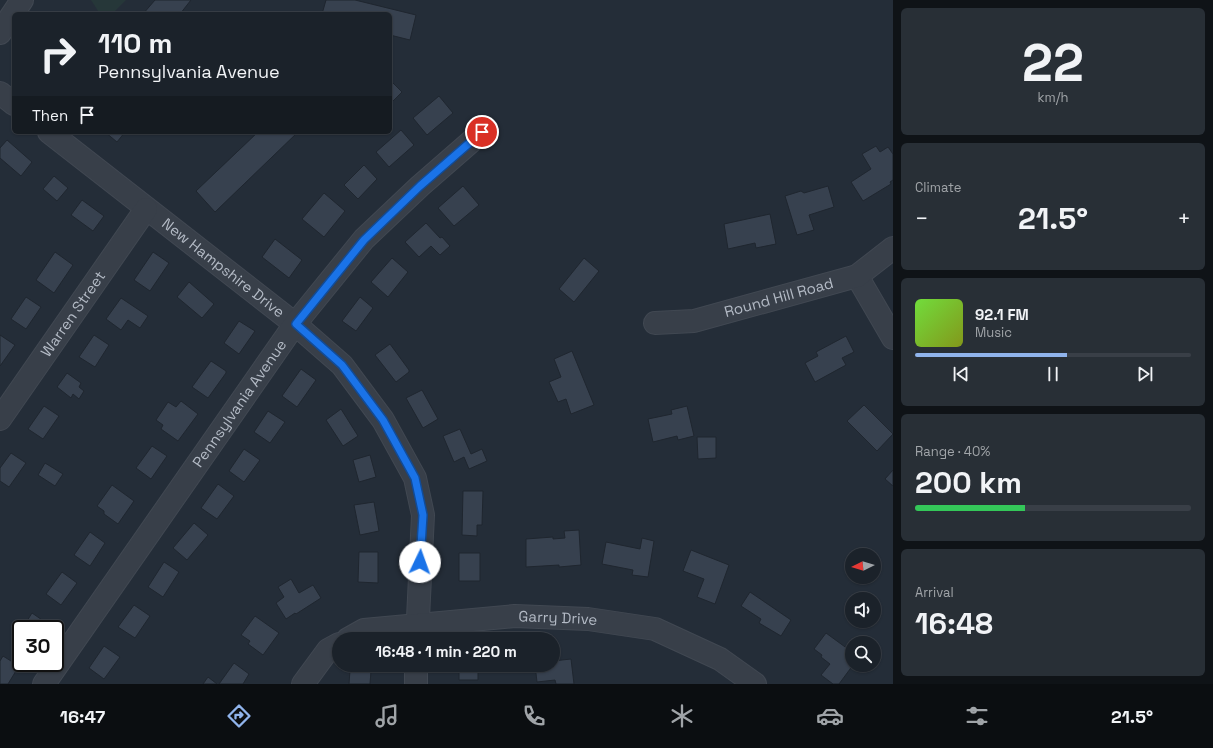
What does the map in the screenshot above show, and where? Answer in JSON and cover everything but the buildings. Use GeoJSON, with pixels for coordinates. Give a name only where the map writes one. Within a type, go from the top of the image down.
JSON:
{"type":"FeatureCollection","features":[{"type":"Feature","properties":{"kind":"street"},"geometry":{"type":"LineString","coordinates":[[14,12],[22,0]]}},
{"type":"Feature","properties":{"kind":"street"},"geometry":{"type":"LineString","coordinates":[[0,33],[12,15]]}},
{"type":"Feature","properties":{"kind":"street"},"geometry":{"type":"LineString","coordinates":[[0,93],[12,102]]}},
{"type":"Feature","properties":{"kind":"street","name":"Pennsylvania Avenue"},"geometry":{"type":"LineString","coordinates":[[44,684],[296,324],[364,240],[420,186],[482,132]]}},
{"type":"Feature","properties":{"kind":"street","name":"New Hampshire Drive"},"geometry":{"type":"LineString","coordinates":[[52,134],[296,324],[342,365],[383,420],[415,478],[423,515],[417,632]]}},
{"type":"Feature","properties":{"kind":"street","name":"Warren Street"},"geometry":{"type":"LineString","coordinates":[[0,419],[146,208]]}},
{"type":"Feature","properties":{"kind":"street","name":"Round Hill Road"},"geometry":{"type":"LineString","coordinates":[[655,323],[694,321],[857,276],[893,248]]}},
{"type":"Feature","properties":{"kind":"street"},"geometry":{"type":"LineString","coordinates":[[857,276],[893,338]]}},
{"type":"Feature","properties":{"kind":"street","name":"Garry Drive"},"geometry":{"type":"LineString","coordinates":[[360,632],[364,630],[417,632],[515,616],[588,619],[655,629],[720,659],[755,684]]}},
{"type":"Feature","properties":{"kind":"street"},"geometry":{"type":"LineString","coordinates":[[303,684],[328,650],[332,648]]}},
{"type":"Feature","properties":{"kind":"street"},"geometry":{"type":"LineString","coordinates":[[416,672],[416,684]]}},
{"type":"Feature","properties":{"kind":"shaded area"},"geometry":{"type":"Polygon","coordinates":[[[91,0],[126,0],[114,12],[99,12],[91,0]]]}},
{"type":"Feature","properties":{"kind":"route"},"geometry":{"type":"LineString","coordinates":[[420,562],[423,515],[415,478],[383,420],[342,365],[296,324],[364,240],[420,186],[482,132]]}}]}
